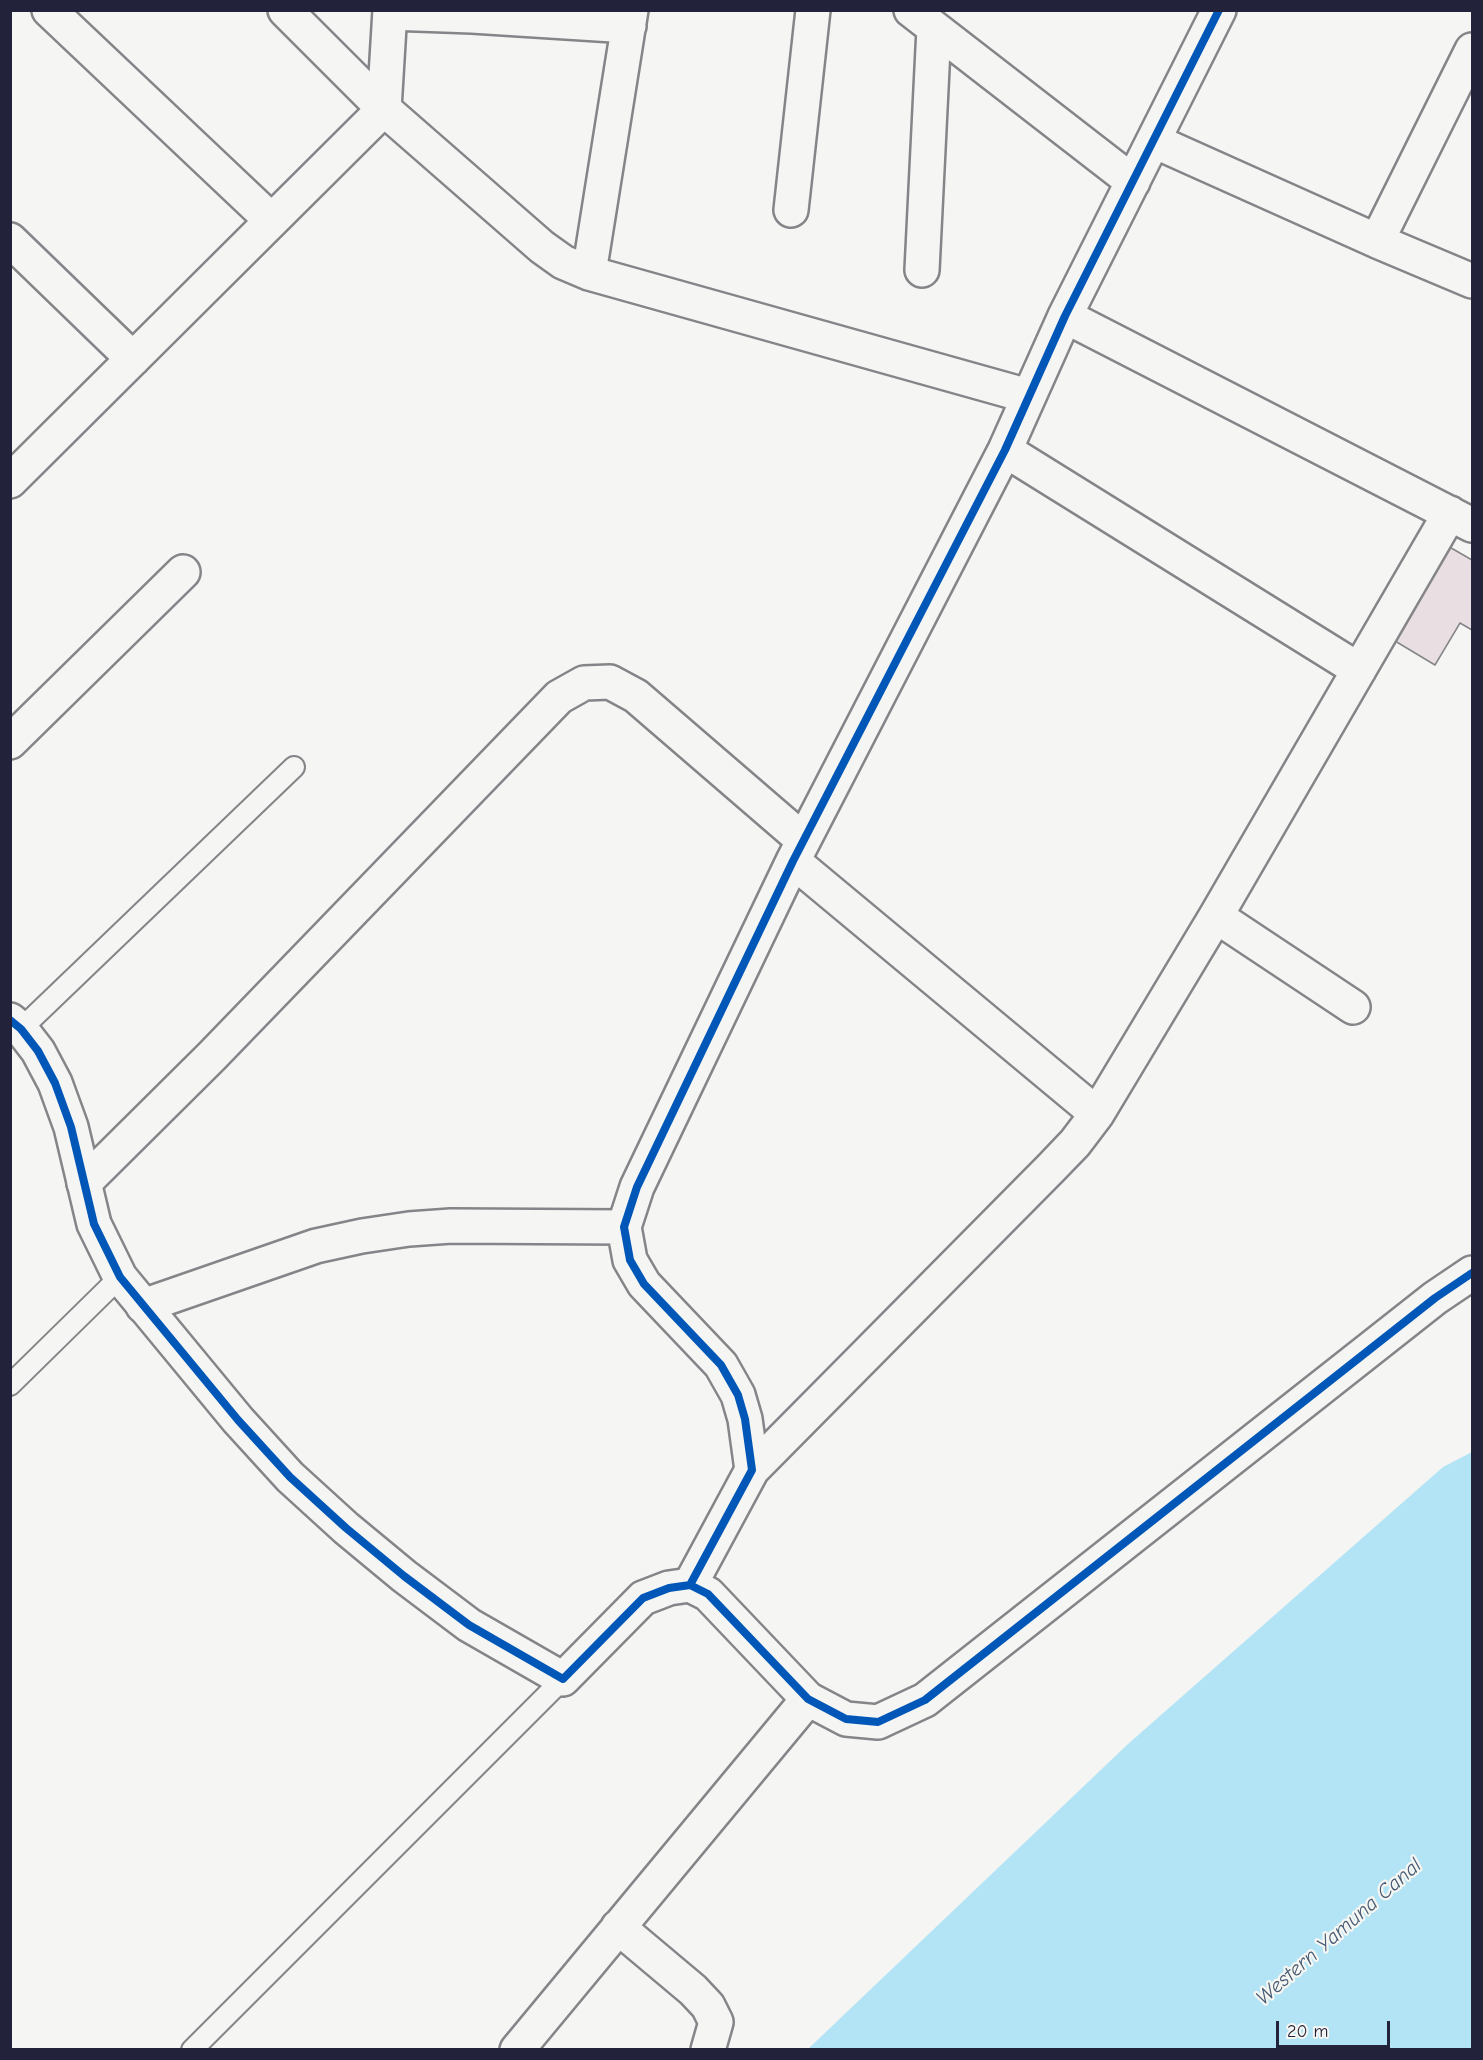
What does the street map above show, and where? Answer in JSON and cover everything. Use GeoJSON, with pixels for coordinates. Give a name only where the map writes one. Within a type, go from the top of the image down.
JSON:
{"type":"FeatureCollection","features":[{"type":"Feature","properties":{"kind":"street"},"geometry":{"type":"LineString","coordinates":[[49,10],[271,220]]}},
{"type":"Feature","properties":{"kind":"street"},"geometry":{"type":"LineString","coordinates":[[285,10],[384,109],[542,247],[563,262],[589,273],[1028,396]]}},
{"type":"Feature","properties":{"kind":"street"},"geometry":{"type":"LineString","coordinates":[[791,210],[813,10]]}},
{"type":"Feature","properties":{"kind":"street"},"geometry":{"type":"LineString","coordinates":[[10,481],[384,109],[390,12],[630,18],[589,273]]}},
{"type":"Feature","properties":{"kind":"street"},"geometry":{"type":"LineString","coordinates":[[752,1470],[745,1419],[738,1395],[721,1365],[644,1284],[630,1260],[624,1227],[637,1187],[798,851],[1005,450],[1065,316],[1154,141],[1213,13]]}},
{"type":"Feature","properties":{"kind":"street"},"geometry":{"type":"LineString","coordinates":[[923,19],[1133,182]]}},
{"type":"Feature","properties":{"kind":"street"},"geometry":{"type":"LineString","coordinates":[[922,270],[923,19]]}},
{"type":"Feature","properties":{"kind":"street"},"geometry":{"type":"LineString","coordinates":[[1377,241],[1473,50]]}},
{"type":"Feature","properties":{"kind":"street"},"geometry":{"type":"LineString","coordinates":[[1154,141],[1377,241],[1473,281]]}},
{"type":"Feature","properties":{"kind":"street"},"geometry":{"type":"LineString","coordinates":[[10,240],[133,358]]}},
{"type":"Feature","properties":{"kind":"street"},"geometry":{"type":"LineString","coordinates":[[690,1585],[752,1470],[1051,1168],[1075,1143],[1097,1114],[1216,916],[1359,670],[1461,519],[1065,316]]}},
{"type":"Feature","properties":{"kind":"street"},"geometry":{"type":"LineString","coordinates":[[1005,450],[1359,670]]}},
{"type":"Feature","properties":{"kind":"street"},"geometry":{"type":"LineString","coordinates":[[10,742],[183,572]]}},
{"type":"Feature","properties":{"kind":"street"},"geometry":{"type":"LineString","coordinates":[[84,1183],[212,1056],[559,697],[584,683],[610,682],[636,696],[798,851],[1097,1114]]}},
{"type":"Feature","properties":{"kind":"street"},"geometry":{"type":"LineString","coordinates":[[1216,916],[1353,1007]]}},
{"type":"Feature","properties":{"kind":"street"},"geometry":{"type":"LineString","coordinates":[[16,1024],[38,1051],[55,1083],[71,1127],[94,1224],[120,1277],[238,1420],[290,1477],[404,1576],[469,1625],[563,1679],[643,1598],[669,1588],[690,1585],[708,1594],[808,1699],[846,1719],[878,1722],[925,1700],[1435,1298],[1473,1273]]}},
{"type":"Feature","properties":{"kind":"street"},"geometry":{"type":"LineString","coordinates":[[143,1306],[316,1246],[362,1236],[409,1229],[451,1227],[624,1227]]}},
{"type":"Feature","properties":{"kind":"street"},"geometry":{"type":"LineString","coordinates":[[517,2049],[808,1699]]}},
{"type":"Feature","properties":{"kind":"street"},"geometry":{"type":"LineString","coordinates":[[618,1927],[693,1990],[708,2006],[717,2022],[708,2049]]}},
{"type":"Feature","properties":{"kind":"lane"},"geometry":{"type":"LineString","coordinates":[[16,1024],[294,767]]}},
{"type":"Feature","properties":{"kind":"lane"},"geometry":{"type":"LineString","coordinates":[[10,1385],[120,1277]]}},
{"type":"Feature","properties":{"kind":"lane"},"geometry":{"type":"LineString","coordinates":[[192,2049],[563,1679]]}},
{"type":"Feature","properties":{"kind":"water","name":"Western Yamuna Canal"},"geometry":{"type":"Polygon","coordinates":[[[1472,1452],[1472,2049],[808,2049],[1128,1744],[1443,1467],[1472,1452]]]}},
{"type":"Feature","properties":{"kind":"building"},"geometry":{"type":"Polygon","coordinates":[[[1446,545],[1472,560],[1472,630],[1460,623],[1435,665],[1390,638],[1446,545]]]}},
{"type":"Feature","properties":{"kind":"cycle path"},"geometry":{"type":"LineString","coordinates":[[690,1585],[752,1470],[745,1419],[738,1395],[721,1365],[644,1284],[630,1260],[624,1227],[637,1187],[793,861],[1005,450],[1065,316],[1219,10]]}},
{"type":"Feature","properties":{"kind":"cycle path"},"geometry":{"type":"LineString","coordinates":[[10,1020],[21,1029],[38,1051],[55,1083],[71,1127],[94,1224],[120,1277],[238,1420],[290,1477],[404,1576],[469,1625],[563,1679],[643,1598],[669,1588],[690,1585],[708,1594],[808,1699],[846,1719],[878,1722],[925,1700],[1435,1298],[1472,1273]]}}]}
